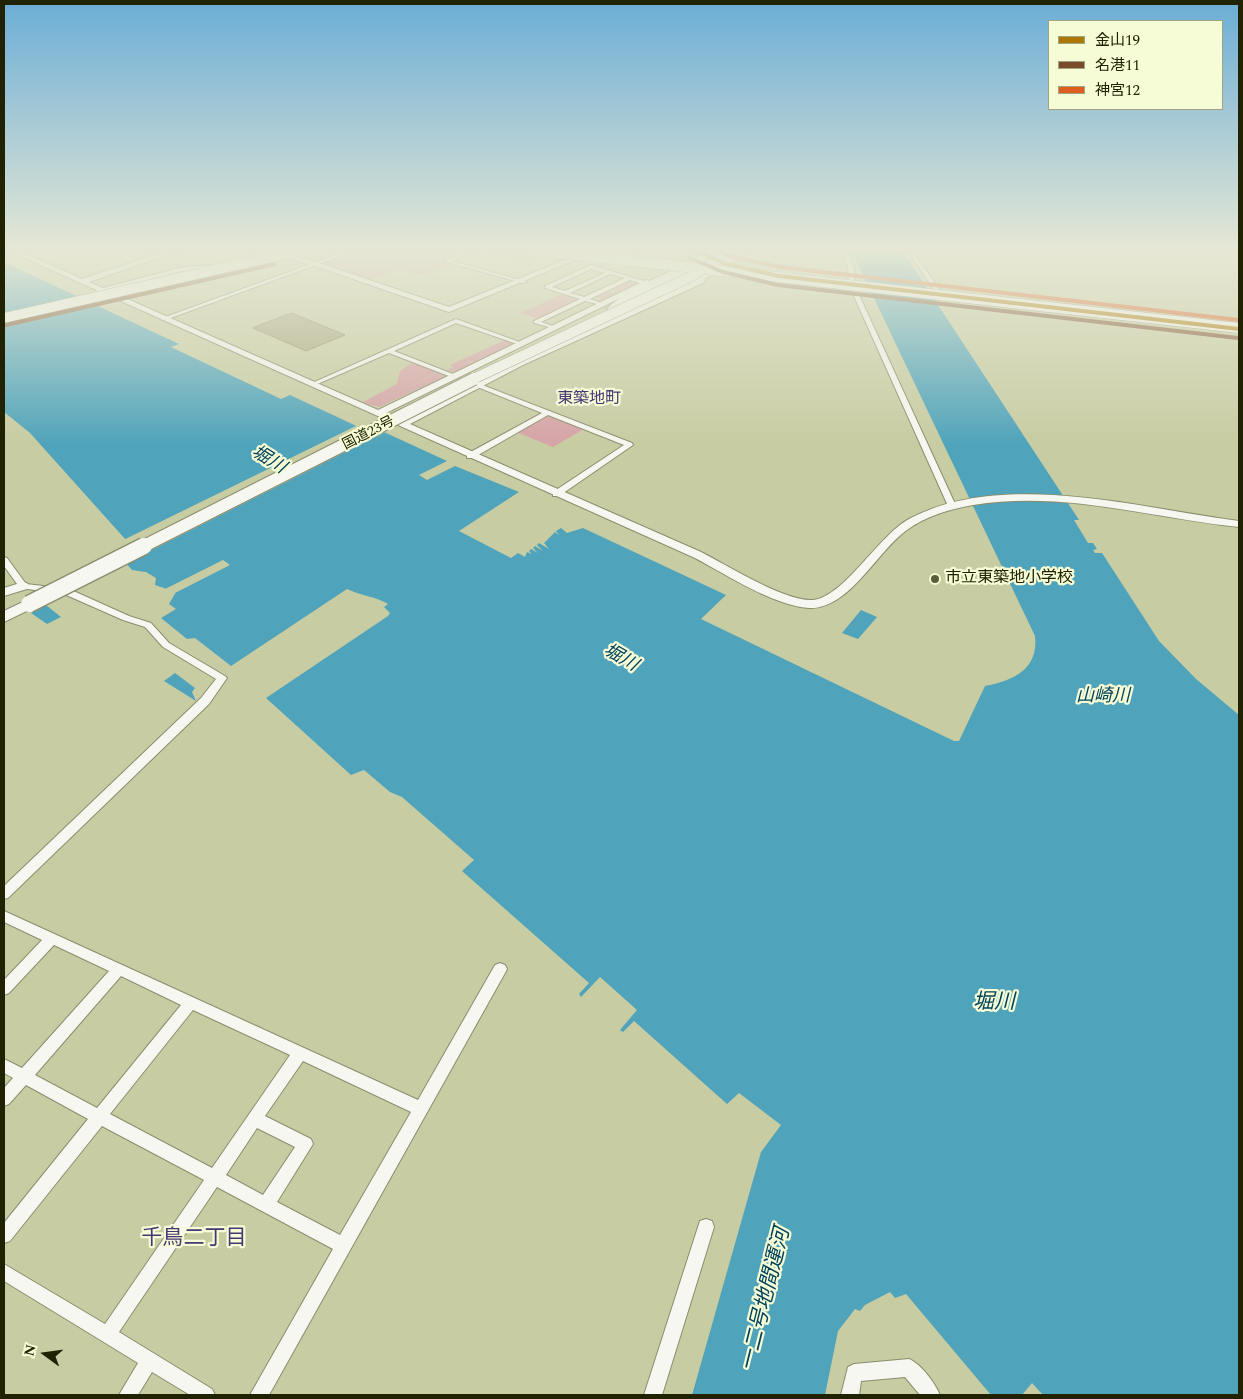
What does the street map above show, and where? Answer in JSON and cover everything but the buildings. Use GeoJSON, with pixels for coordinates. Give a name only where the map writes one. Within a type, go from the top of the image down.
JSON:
{"type":"FeatureCollection","features":[{"type":"Feature","properties":{"kind":"highway","name":"国道23号"},"geometry":{"type":"LineString","coordinates":[[4,606],[502,358],[595,315]]}},
{"type":"Feature","properties":{"kind":"highway"},"geometry":{"type":"LineString","coordinates":[[1135,315],[1239,327]]}},
{"type":"Feature","properties":{"kind":"highway"},"geometry":{"type":"LineString","coordinates":[[1136,315],[1239,327]]}},
{"type":"Feature","properties":{"kind":"highway","name":"国道23号"},"geometry":{"type":"LineString","coordinates":[[4,617],[24,596]]}},
{"type":"Feature","properties":{"kind":"street"},"geometry":{"type":"LineString","coordinates":[[155,315],[699,556],[772,591],[810,604],[825,601],[838,593],[900,529],[920,517],[965,503],[1017,497],[1072,500],[1239,524]]}},
{"type":"Feature","properties":{"kind":"street"},"geometry":{"type":"LineString","coordinates":[[163,319],[173,315]]}},
{"type":"Feature","properties":{"kind":"street"},"geometry":{"type":"LineString","coordinates":[[550,315],[536,322],[554,328]]}},
{"type":"Feature","properties":{"kind":"street"},"geometry":{"type":"LineString","coordinates":[[377,414],[554,328],[590,315]]}},
{"type":"Feature","properties":{"kind":"street"},"geometry":{"type":"LineString","coordinates":[[401,425],[520,363],[625,315]]}},
{"type":"Feature","properties":{"kind":"street"},"geometry":{"type":"LineString","coordinates":[[868,315],[952,506]]}},
{"type":"Feature","properties":{"kind":"street"},"geometry":{"type":"LineString","coordinates":[[1135,315],[1239,327]]}},
{"type":"Feature","properties":{"kind":"street"},"geometry":{"type":"LineString","coordinates":[[313,384],[456,322],[522,344]]}},
{"type":"Feature","properties":{"kind":"street"},"geometry":{"type":"LineString","coordinates":[[389,351],[629,445],[556,494]]}},
{"type":"Feature","properties":{"kind":"street"},"geometry":{"type":"LineString","coordinates":[[470,456],[547,413]]}},
{"type":"Feature","properties":{"kind":"street"},"geometry":{"type":"LineString","coordinates":[[4,560],[24,596]]}},
{"type":"Feature","properties":{"kind":"street"},"geometry":{"type":"LineString","coordinates":[[4,592],[24,596],[66,592],[126,618],[148,625],[166,645],[222,678],[205,700],[4,894]]}},
{"type":"Feature","properties":{"kind":"street"},"geometry":{"type":"LineString","coordinates":[[4,916],[421,1109]]}},
{"type":"Feature","properties":{"kind":"street"},"geometry":{"type":"LineString","coordinates":[[4,989],[52,938]]}},
{"type":"Feature","properties":{"kind":"street"},"geometry":{"type":"LineString","coordinates":[[4,1099],[119,969]]}},
{"type":"Feature","properties":{"kind":"street"},"geometry":{"type":"LineString","coordinates":[[259,1395],[500,969]]}},
{"type":"Feature","properties":{"kind":"street"},"geometry":{"type":"LineString","coordinates":[[4,1235],[191,1003]]}},
{"type":"Feature","properties":{"kind":"street"},"geometry":{"type":"LineString","coordinates":[[107,1335],[300,1053]]}},
{"type":"Feature","properties":{"kind":"street"},"geometry":{"type":"LineString","coordinates":[[4,1066],[344,1246]]}},
{"type":"Feature","properties":{"kind":"street"},"geometry":{"type":"LineString","coordinates":[[255,1119],[306,1144],[266,1205]]}},
{"type":"Feature","properties":{"kind":"street"},"geometry":{"type":"LineString","coordinates":[[654,1395],[706,1227]]}},
{"type":"Feature","properties":{"kind":"street"},"geometry":{"type":"LineString","coordinates":[[4,1272],[206,1395]]}},
{"type":"Feature","properties":{"kind":"street"},"geometry":{"type":"LineString","coordinates":[[128,1395],[150,1361]]}},
{"type":"Feature","properties":{"kind":"street"},"geometry":{"type":"LineString","coordinates":[[850,1395],[854,1373],[909,1368],[931,1395]]}},
{"type":"Feature","properties":{"kind":"shaded area"},"geometry":{"type":"Polygon","coordinates":[[[527,315],[546,315],[538,319],[527,315]]]}},
{"type":"Feature","properties":{"kind":"shaded area"},"geometry":{"type":"Polygon","coordinates":[[[505,340],[514,343],[474,363],[466,360],[473,364],[463,369],[453,372],[446,371],[453,367],[450,365],[505,340]]]}},
{"type":"Feature","properties":{"kind":"shaded area"},"geometry":{"type":"Polygon","coordinates":[[[413,362],[438,372],[371,405],[363,402],[397,384],[400,371],[413,362]]]}},
{"type":"Feature","properties":{"kind":"shaded area"},"geometry":{"type":"Polygon","coordinates":[[[439,372],[447,376],[379,407],[371,405],[439,372]]]}},
{"type":"Feature","properties":{"kind":"shaded area"},"geometry":{"type":"Polygon","coordinates":[[[547,414],[584,429],[553,447],[516,432],[547,414]]]}},
{"type":"Feature","properties":{"kind":"water","name":"堀川"},"geometry":{"type":"Polygon","coordinates":[[[4,315],[118,315],[179,344],[171,347],[281,399],[290,395],[378,436],[384,432],[447,461],[419,475],[427,480],[455,466],[519,492],[459,531],[511,558],[518,553],[525,557],[527,552],[532,554],[529,551],[531,549],[538,553],[533,548],[535,546],[543,551],[537,545],[539,543],[549,549],[544,543],[555,532],[559,535],[556,531],[561,528],[567,533],[583,528],[726,595],[701,619],[954,741],[959,741],[985,686],[1014,677],[1028,665],[1033,657],[1035,636],[882,315],[945,315],[1079,520],[1074,520],[1088,543],[1093,543],[1097,549],[1093,550],[1095,553],[1102,553],[1159,641],[1196,679],[1239,715],[1239,1395],[1043,1395],[1032,1383],[1022,1395],[991,1395],[906,1294],[895,1298],[890,1292],[865,1305],[860,1311],[855,1309],[838,1331],[825,1395],[692,1395],[761,1152],[781,1125],[739,1093],[727,1104],[634,1021],[623,1032],[620,1030],[637,1010],[600,977],[581,997],[579,994],[589,983],[462,871],[474,860],[402,797],[390,792],[364,770],[351,775],[266,698],[388,616],[390,613],[384,607],[388,604],[347,589],[231,666],[195,638],[187,639],[161,618],[176,609],[169,604],[176,592],[155,585],[156,578],[146,572],[132,570],[112,547],[126,540],[30,433],[4,412],[4,315]]]}},
{"type":"Feature","properties":{"kind":"water"},"geometry":{"type":"Polygon","coordinates":[[[46,605],[61,617],[47,624],[31,613],[46,605]]]}},
{"type":"Feature","properties":{"kind":"water"},"geometry":{"type":"Polygon","coordinates":[[[861,610],[877,617],[858,639],[842,633],[861,610]]]}},
{"type":"Feature","properties":{"kind":"water"},"geometry":{"type":"Polygon","coordinates":[[[175,673],[195,688],[192,692],[196,701],[164,681],[175,673]]]}},
{"type":"Feature","properties":{"kind":"pier"},"geometry":{"type":"Polygon","coordinates":[[[360,424],[378,433],[387,431],[130,561],[122,563],[109,547],[360,424]]]}},
{"type":"Feature","properties":{"kind":"pier"},"geometry":{"type":"Polygon","coordinates":[[[223,560],[230,565],[177,592],[170,593],[163,590],[223,560]]]}},
{"type":"Feature","properties":{"kind":"transit line","name":"名港11"},"geometry":{"type":"LineString","coordinates":[[6,325],[49,315]]}},
{"type":"Feature","properties":{"kind":"transit line","name":"名港11"},"geometry":{"type":"LineString","coordinates":[[1041,315],[1238,338]]}},
{"type":"Feature","properties":{"kind":"transit line","name":"金山19"},"geometry":{"type":"LineString","coordinates":[[1120,315],[1239,329]]}},
{"type":"Feature","properties":{"kind":"transit line","name":"神宮12"},"geometry":{"type":"LineString","coordinates":[[1198,315],[1239,320]]}},
{"type":"Feature","properties":{"kind":"place","name":"市立東築地小学校"},"geometry":{"type":"Point","coordinates":[935,579]}},
{"type":"Feature","properties":{"kind":"district","name":"東築地町"},"geometry":{"type":"Point","coordinates":[589,400]}},
{"type":"Feature","properties":{"kind":"district","name":"千鳥二丁目"},"geometry":{"type":"Point","coordinates":[194,1240]}},
{"type":"Feature","properties":{"kind":"water label","name":"山崎川"},"geometry":{"type":"Point","coordinates":[1103,697]}},
{"type":"Feature","properties":{"kind":"water label","name":"一二号地間運河"},"geometry":{"type":"Point","coordinates":[767,1300]}}]}
